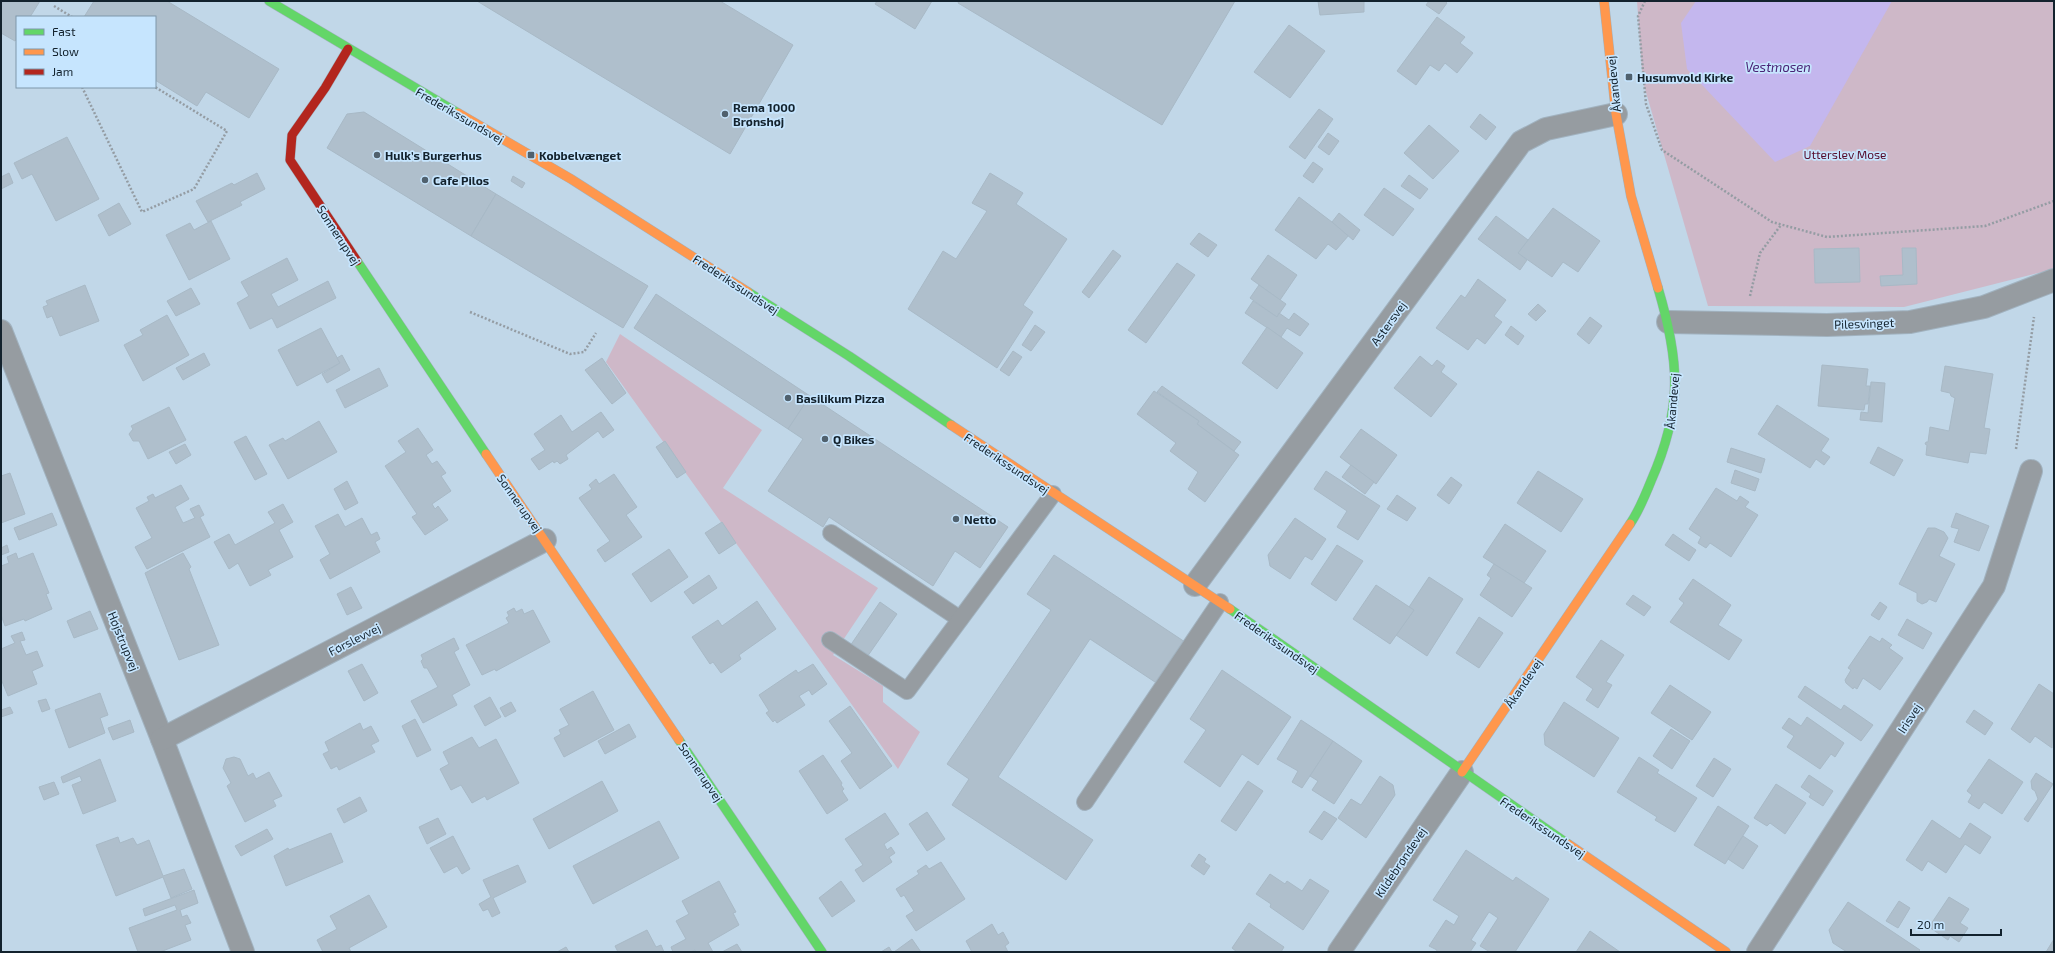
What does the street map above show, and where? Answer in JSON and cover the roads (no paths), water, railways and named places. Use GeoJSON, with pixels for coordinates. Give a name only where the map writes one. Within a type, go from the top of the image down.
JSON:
{"type":"FeatureCollection","features":[{"type":"Feature","properties":{"kind":"street","name":"Frederikssundsvej"},"geometry":{"type":"LineString","coordinates":[[269,1],[348,49],[571,179],[849,356],[1053,494],[1195,585],[1462,772],[1726,952]]}},
{"type":"Feature","properties":{"kind":"street","name":"Åkandevej"},"geometry":{"type":"LineString","coordinates":[[1462,772],[1637,514],[1662,456],[1672,421],[1676,373],[1668,322],[1631,196],[1616,114],[1604,1]]}},
{"type":"Feature","properties":{"kind":"street","name":"Sonnerupvej"},"geometry":{"type":"LineString","coordinates":[[348,49],[292,135],[290,160],[412,347],[545,540],[822,952]]}},
{"type":"Feature","properties":{"kind":"street","name":"Astersvej"},"geometry":{"type":"LineString","coordinates":[[1195,585],[1521,142],[1546,129],[1616,114]]}},
{"type":"Feature","properties":{"kind":"street","name":"Pilesvinget"},"geometry":{"type":"LineString","coordinates":[[1668,322],[1828,324],[1910,322],[1984,306],[2046,284]]}},
{"type":"Feature","properties":{"kind":"street","name":"Højstrupvej"},"geometry":{"type":"LineString","coordinates":[[1,331],[162,739],[244,952]]}},
{"type":"Feature","properties":{"kind":"street","name":"Irisvej"},"geometry":{"type":"LineString","coordinates":[[1758,952],[1994,586],[2031,471]]}},
{"type":"Feature","properties":{"kind":"street","name":"Førslevvej"},"geometry":{"type":"LineString","coordinates":[[162,739],[545,540]]}},
{"type":"Feature","properties":{"kind":"street","name":"Kildebrøndevej"},"geometry":{"type":"LineString","coordinates":[[1339,952],[1462,772]]}},
{"type":"Feature","properties":{"kind":"lane"},"geometry":{"type":"LineString","coordinates":[[830,640],[907,691],[1053,494]]}},
{"type":"Feature","properties":{"kind":"lane"},"geometry":{"type":"LineString","coordinates":[[831,533],[960,619]]}},
{"type":"Feature","properties":{"kind":"lane"},"geometry":{"type":"LineString","coordinates":[[1085,802],[1220,602]]}},
{"type":"Feature","properties":{"kind":"water","name":"Vestmosen"},"geometry":{"type":"Polygon","coordinates":[[[1696,1],[1892,1],[1810,146],[1775,162],[1687,69],[1681,23],[1696,1]]]}},
{"type":"Feature","properties":{"kind":"place","name":"Husumvold Kirke"},"geometry":{"type":"Point","coordinates":[1629,77]}},
{"type":"Feature","properties":{"kind":"place","name":"Rema 1000 Brønshøj"},"geometry":{"type":"Point","coordinates":[725,114]}},
{"type":"Feature","properties":{"kind":"place","name":"Hulk’s Burgerhus"},"geometry":{"type":"Point","coordinates":[377,155]}},
{"type":"Feature","properties":{"kind":"place","name":"Kobbelvænget"},"geometry":{"type":"Point","coordinates":[531,155]}},
{"type":"Feature","properties":{"kind":"place","name":"Cafe Pilos"},"geometry":{"type":"Point","coordinates":[425,180]}},
{"type":"Feature","properties":{"kind":"place","name":"Basilikum Pizza"},"geometry":{"type":"Point","coordinates":[788,398]}},
{"type":"Feature","properties":{"kind":"place","name":"Q Bikes"},"geometry":{"type":"Point","coordinates":[825,439]}},
{"type":"Feature","properties":{"kind":"place","name":"Netto"},"geometry":{"type":"Point","coordinates":[956,519]}},
{"type":"Feature","properties":{"kind":"park label","name":"Utterslev Mose"},"geometry":{"type":"Point","coordinates":[1845,154]}}]}
